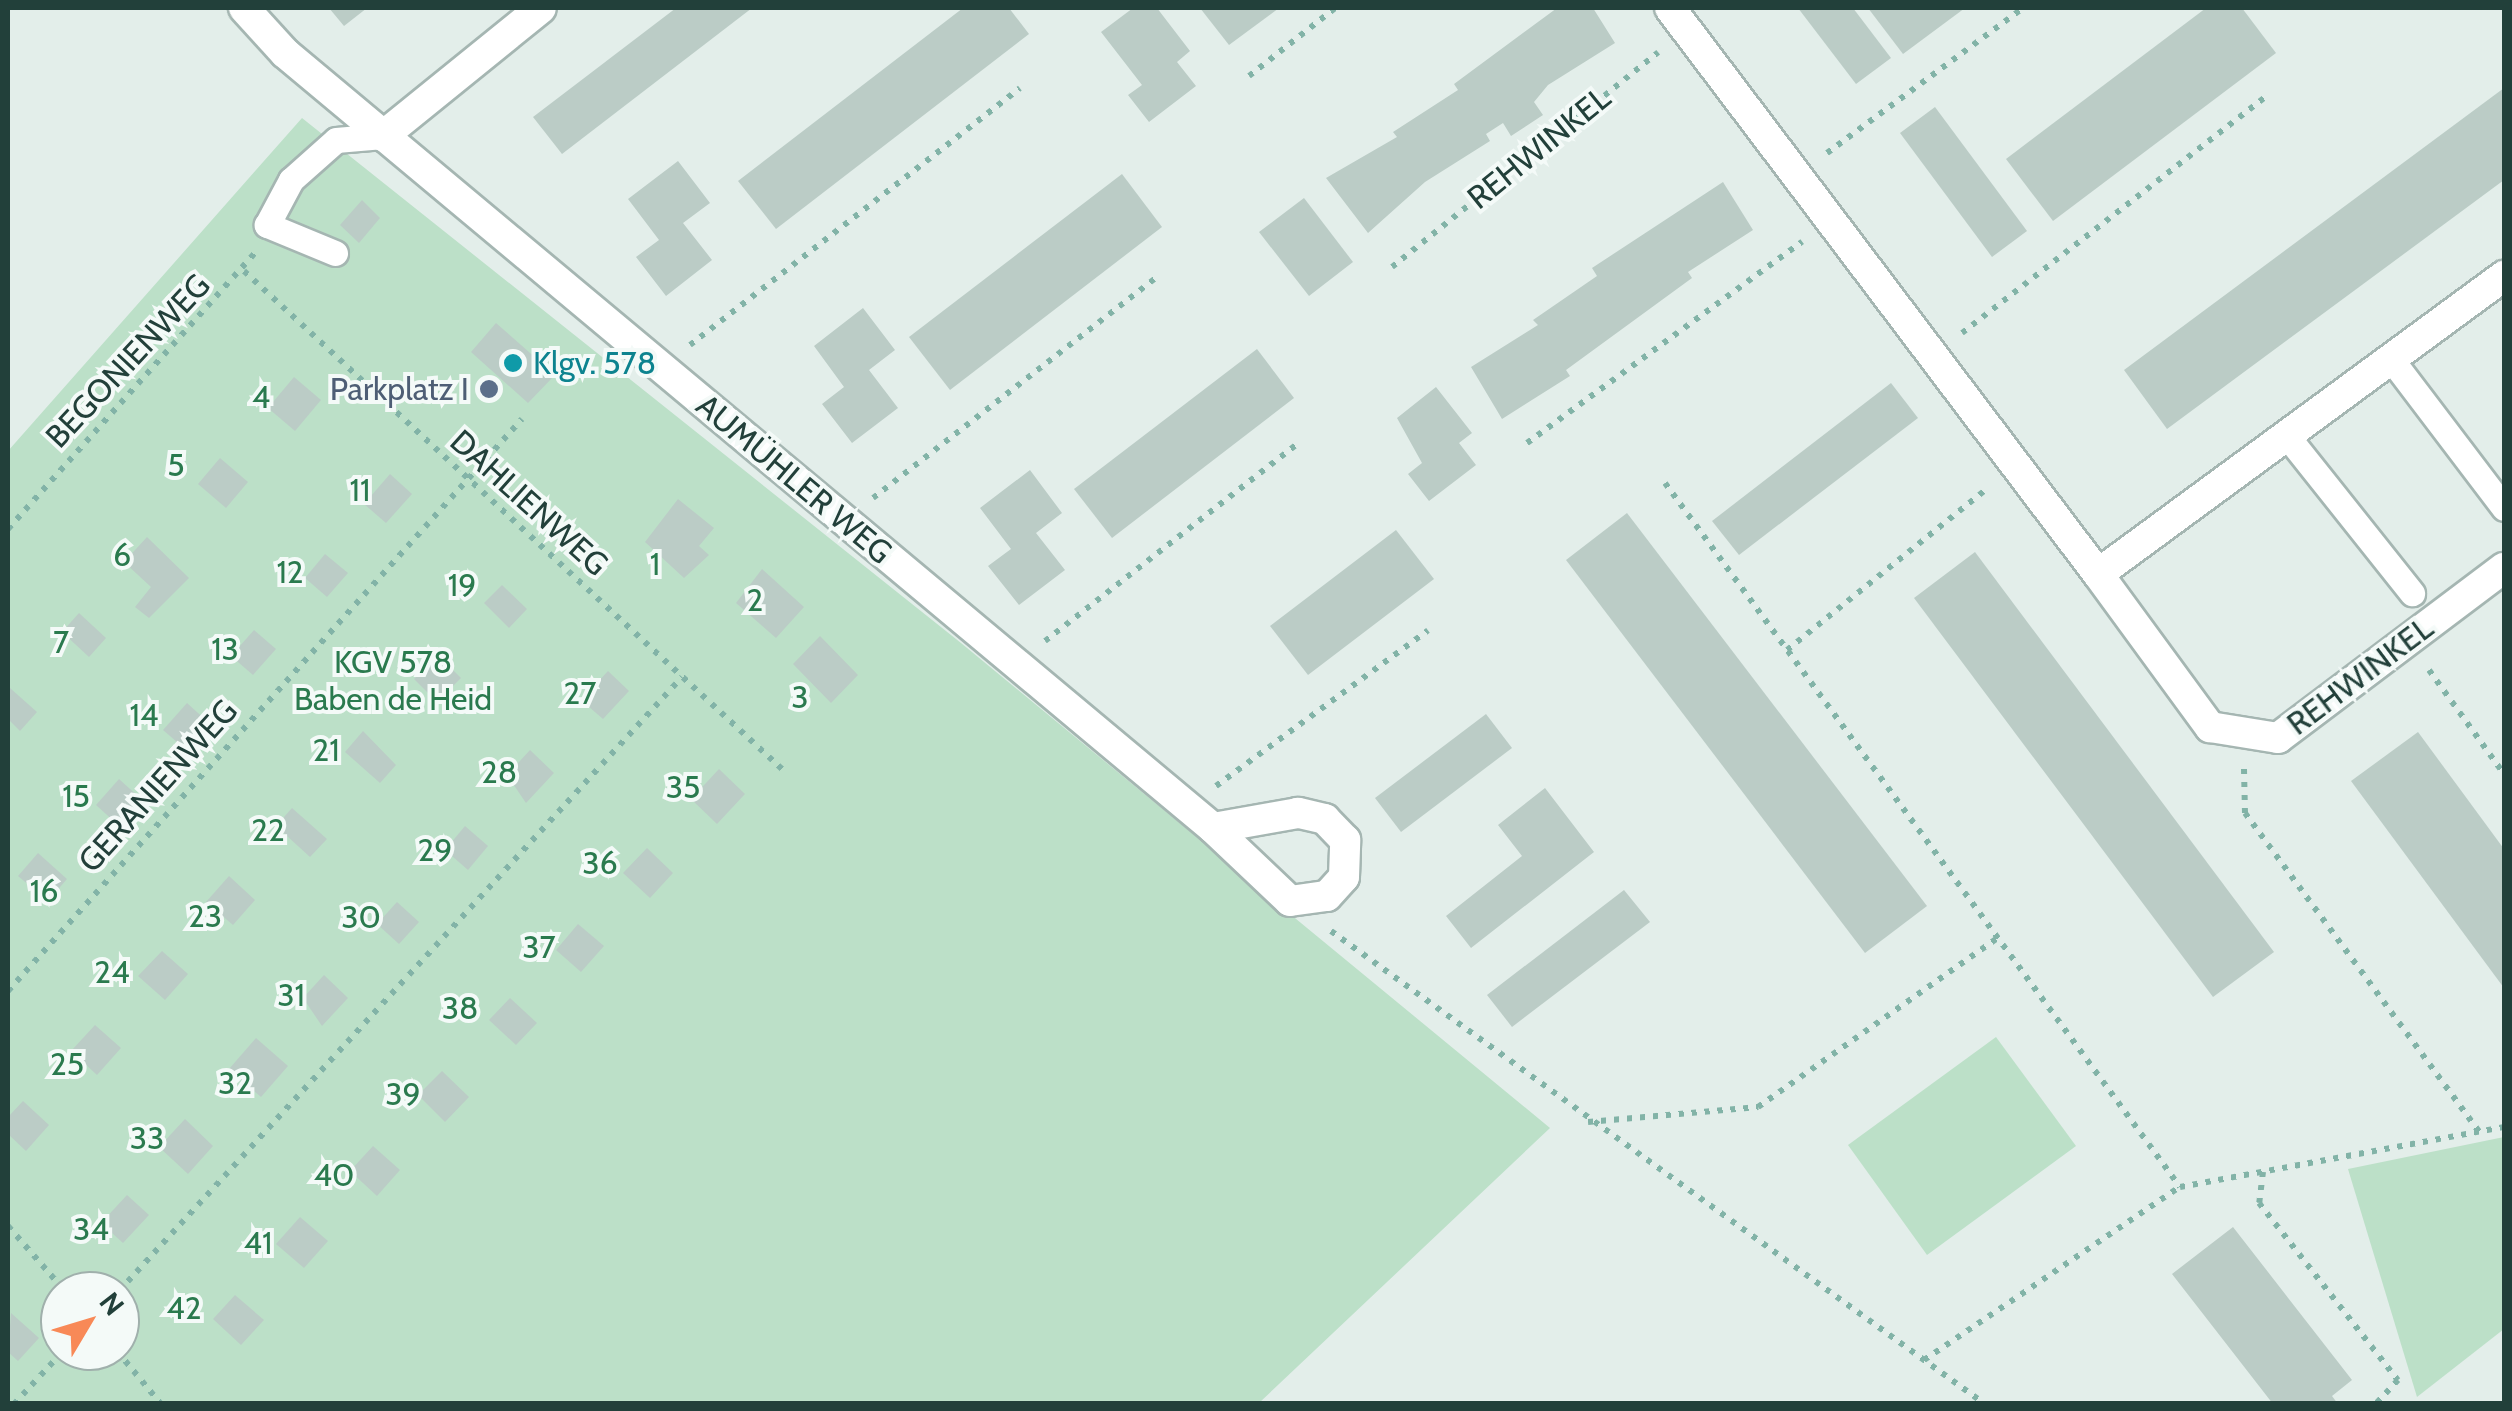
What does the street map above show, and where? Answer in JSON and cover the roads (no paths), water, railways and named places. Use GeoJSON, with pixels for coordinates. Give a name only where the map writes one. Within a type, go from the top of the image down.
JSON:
{"type":"FeatureCollection","features":[{"type":"Feature","properties":{"kind":"street","name":"AUMÜHLER WEG"},"geometry":{"type":"LineString","coordinates":[[244,8],[383,136],[1213,828],[1290,901],[1316,901],[1338,887],[1348,852],[1337,828],[1298,813],[1213,828]]}},
{"type":"Feature","properties":{"kind":"street"},"geometry":{"type":"LineString","coordinates":[[383,136],[541,8]]}},
{"type":"Feature","properties":{"kind":"street","name":"REHWINKEL"},"geometry":{"type":"LineString","coordinates":[[1678,18],[2210,727],[2278,738],[2504,568]]}},
{"type":"Feature","properties":{"kind":"street"},"geometry":{"type":"LineString","coordinates":[[2098,574],[2391,359],[2502,283]]}},
{"type":"Feature","properties":{"kind":"lane"},"geometry":{"type":"LineString","coordinates":[[335,252],[268,225],[291,180],[336,140],[383,136]]}},
{"type":"Feature","properties":{"kind":"lane"},"geometry":{"type":"LineString","coordinates":[[2391,359],[2504,508]]}},
{"type":"Feature","properties":{"kind":"lane"},"geometry":{"type":"LineString","coordinates":[[2287,436],[2412,593]]}},
{"type":"Feature","properties":{"kind":"place","name":"Klgv. 578"},"geometry":{"type":"Point","coordinates":[513,363]}},
{"type":"Feature","properties":{"kind":"place","name":"Parkplatz I"},"geometry":{"type":"Point","coordinates":[489,389]}},
{"type":"Feature","properties":{"kind":"park label","name":"4"},"geometry":{"type":"Point","coordinates":[261,397]}},
{"type":"Feature","properties":{"kind":"park label","name":"5"},"geometry":{"type":"Point","coordinates":[176,465]}},
{"type":"Feature","properties":{"kind":"park label","name":"11"},"geometry":{"type":"Point","coordinates":[360,490]}},
{"type":"Feature","properties":{"kind":"park label","name":"6"},"geometry":{"type":"Point","coordinates":[122,555]}},
{"type":"Feature","properties":{"kind":"park label","name":"1"},"geometry":{"type":"Point","coordinates":[655,564]}},
{"type":"Feature","properties":{"kind":"park label","name":"12"},"geometry":{"type":"Point","coordinates":[290,572]}},
{"type":"Feature","properties":{"kind":"park label","name":"19"},"geometry":{"type":"Point","coordinates":[462,585]}},
{"type":"Feature","properties":{"kind":"park label","name":"2"},"geometry":{"type":"Point","coordinates":[755,600]}},
{"type":"Feature","properties":{"kind":"park label","name":"7"},"geometry":{"type":"Point","coordinates":[61,642]}},
{"type":"Feature","properties":{"kind":"park label","name":"13"},"geometry":{"type":"Point","coordinates":[225,649]}},
{"type":"Feature","properties":{"kind":"park label","name":"KGV 578 Baben de Heid"},"geometry":{"type":"Point","coordinates":[393,682]}},
{"type":"Feature","properties":{"kind":"park label","name":"27"},"geometry":{"type":"Point","coordinates":[580,693]}},
{"type":"Feature","properties":{"kind":"park label","name":"3"},"geometry":{"type":"Point","coordinates":[800,697]}},
{"type":"Feature","properties":{"kind":"park label","name":"14"},"geometry":{"type":"Point","coordinates":[144,715]}},
{"type":"Feature","properties":{"kind":"park label","name":"21"},"geometry":{"type":"Point","coordinates":[326,750]}},
{"type":"Feature","properties":{"kind":"park label","name":"28"},"geometry":{"type":"Point","coordinates":[499,772]}},
{"type":"Feature","properties":{"kind":"park label","name":"35"},"geometry":{"type":"Point","coordinates":[683,787]}},
{"type":"Feature","properties":{"kind":"park label","name":"15"},"geometry":{"type":"Point","coordinates":[76,796]}},
{"type":"Feature","properties":{"kind":"park label","name":"22"},"geometry":{"type":"Point","coordinates":[268,830]}},
{"type":"Feature","properties":{"kind":"park label","name":"29"},"geometry":{"type":"Point","coordinates":[435,850]}},
{"type":"Feature","properties":{"kind":"park label","name":"36"},"geometry":{"type":"Point","coordinates":[600,863]}},
{"type":"Feature","properties":{"kind":"park label","name":"16"},"geometry":{"type":"Point","coordinates":[44,891]}},
{"type":"Feature","properties":{"kind":"park label","name":"23"},"geometry":{"type":"Point","coordinates":[205,916]}},
{"type":"Feature","properties":{"kind":"park label","name":"30"},"geometry":{"type":"Point","coordinates":[361,917]}},
{"type":"Feature","properties":{"kind":"park label","name":"37"},"geometry":{"type":"Point","coordinates":[539,947]}},
{"type":"Feature","properties":{"kind":"park label","name":"24"},"geometry":{"type":"Point","coordinates":[112,972]}},
{"type":"Feature","properties":{"kind":"park label","name":"31"},"geometry":{"type":"Point","coordinates":[291,995]}},
{"type":"Feature","properties":{"kind":"park label","name":"38"},"geometry":{"type":"Point","coordinates":[460,1008]}},
{"type":"Feature","properties":{"kind":"park label","name":"25"},"geometry":{"type":"Point","coordinates":[67,1064]}},
{"type":"Feature","properties":{"kind":"park label","name":"32"},"geometry":{"type":"Point","coordinates":[235,1083]}},
{"type":"Feature","properties":{"kind":"park label","name":"39"},"geometry":{"type":"Point","coordinates":[403,1094]}},
{"type":"Feature","properties":{"kind":"park label","name":"33"},"geometry":{"type":"Point","coordinates":[147,1138]}},
{"type":"Feature","properties":{"kind":"park label","name":"40"},"geometry":{"type":"Point","coordinates":[334,1175]}},
{"type":"Feature","properties":{"kind":"park label","name":"34"},"geometry":{"type":"Point","coordinates":[91,1229]}},
{"type":"Feature","properties":{"kind":"park label","name":"41"},"geometry":{"type":"Point","coordinates":[258,1243]}},
{"type":"Feature","properties":{"kind":"park label","name":"42"},"geometry":{"type":"Point","coordinates":[184,1308]}}]}
